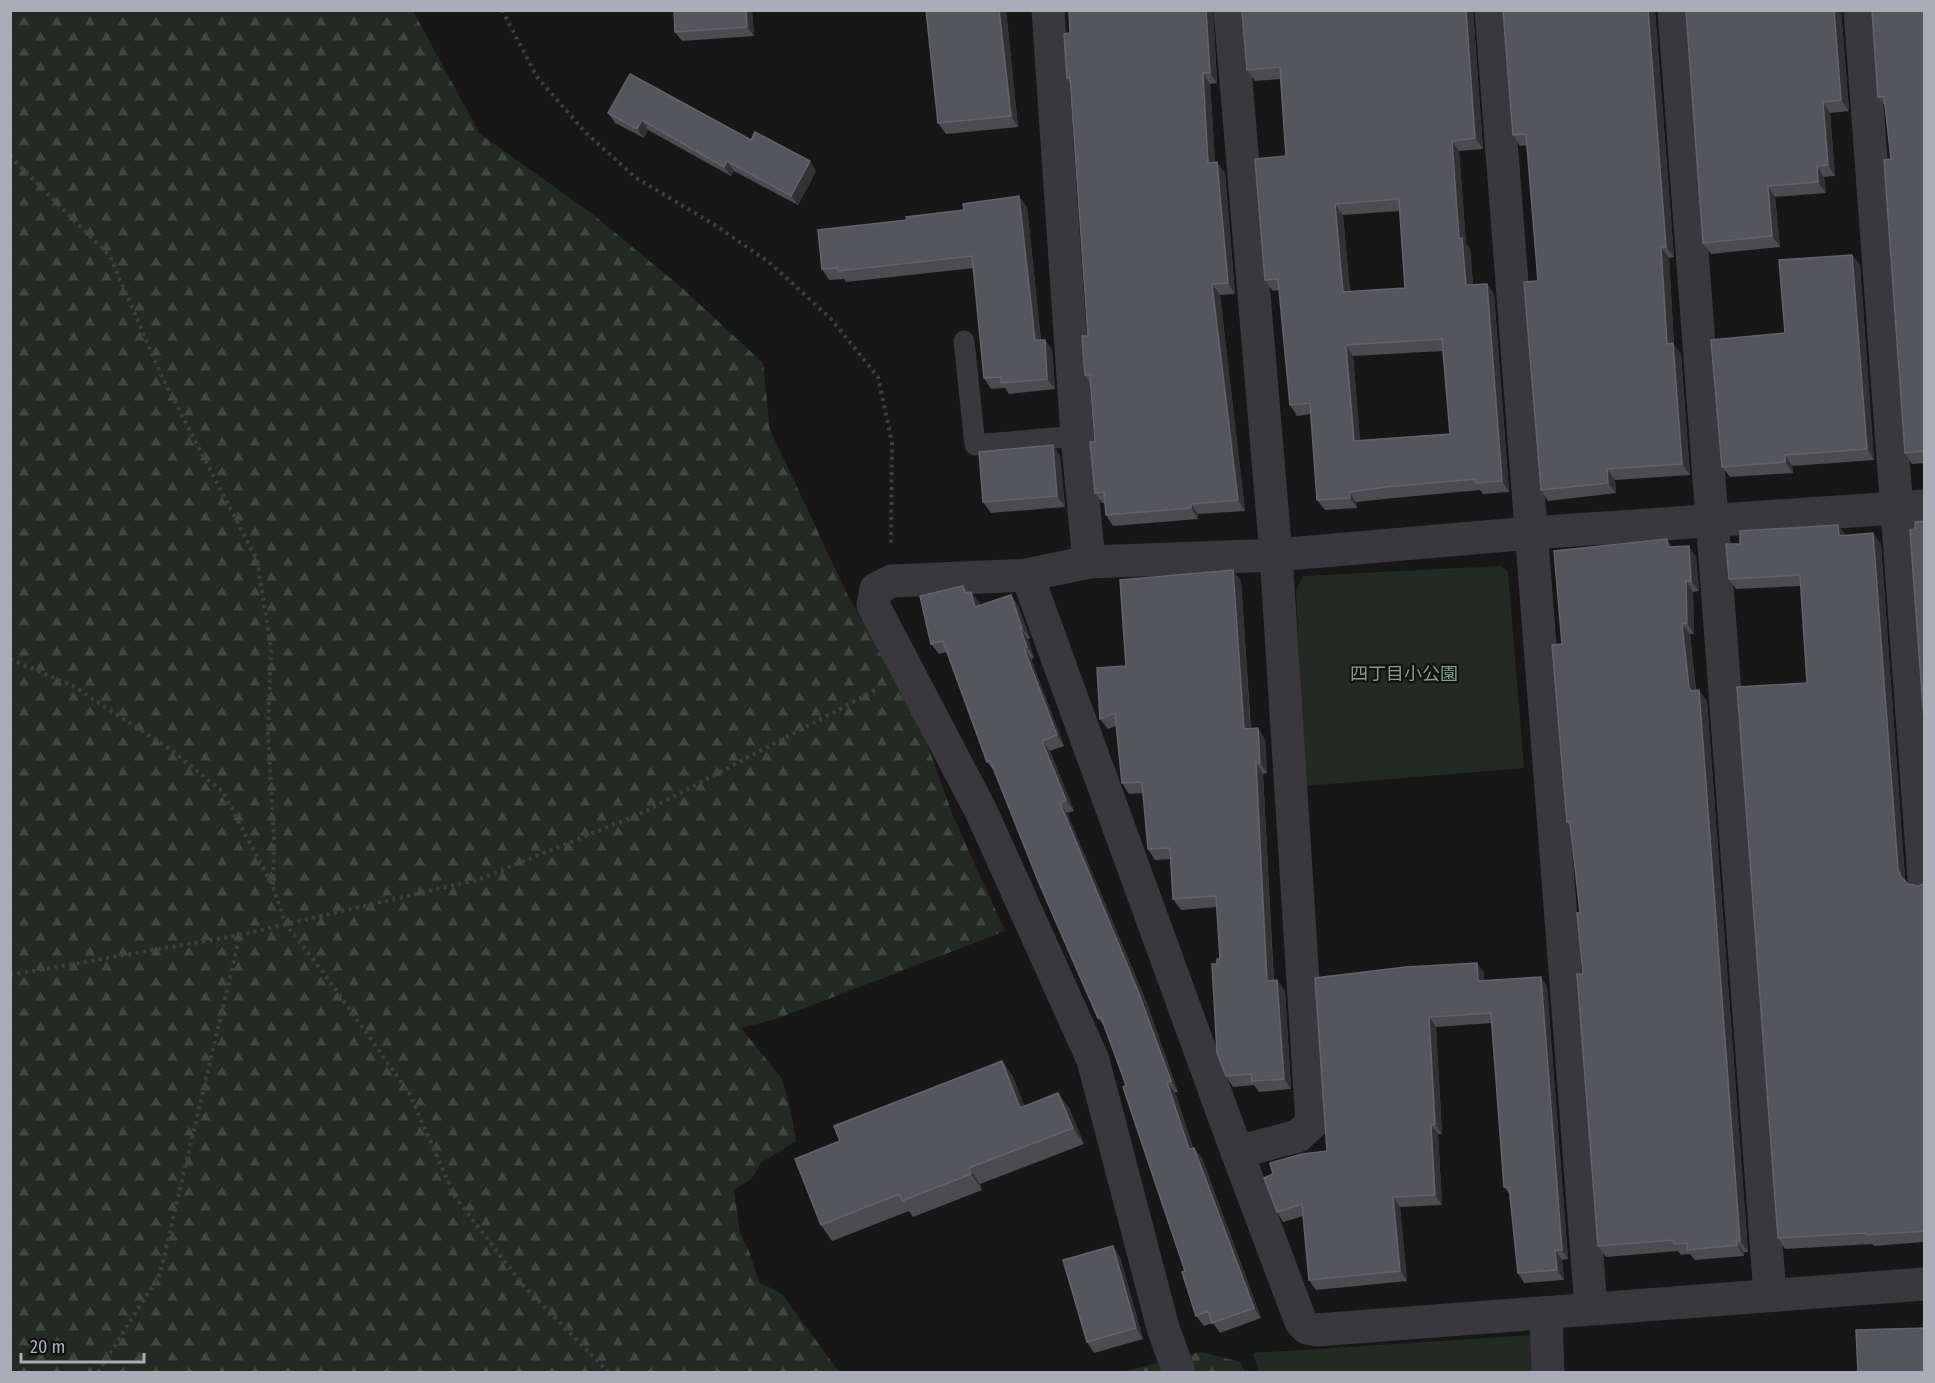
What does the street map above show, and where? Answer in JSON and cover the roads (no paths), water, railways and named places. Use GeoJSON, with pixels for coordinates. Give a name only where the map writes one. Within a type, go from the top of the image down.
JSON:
{"type":"FeatureCollection","features":[{"type":"Feature","properties":{"kind":"street"},"geometry":{"type":"LineString","coordinates":[[1048,10],[1077,436],[1089,562]]}},
{"type":"Feature","properties":{"kind":"street"},"geometry":{"type":"LineString","coordinates":[[1230,10],[1276,555],[1312,1123],[1298,1136],[1237,1152]]}},
{"type":"Feature","properties":{"kind":"street"},"geometry":{"type":"LineString","coordinates":[[1491,10],[1591,1308]]}},
{"type":"Feature","properties":{"kind":"street"},"geometry":{"type":"LineString","coordinates":[[1674,10],[1770,1295]]}},
{"type":"Feature","properties":{"kind":"street"},"geometry":{"type":"LineString","coordinates":[[1860,10],[1911,507],[1924,878]]}},
{"type":"Feature","properties":{"kind":"street"},"geometry":{"type":"LineString","coordinates":[[1179,1372],[1163,1328],[1093,1060],[981,811],[873,605],[876,589],[892,581],[1027,575],[1089,562],[1276,555],[1531,533],[1911,507]]}},
{"type":"Feature","properties":{"kind":"street"},"geometry":{"type":"LineString","coordinates":[[1027,575],[1237,1152],[1301,1322],[1307,1328],[1316,1330],[1546,1314],[1591,1308],[1924,1284]]}},
{"type":"Feature","properties":{"kind":"street"},"geometry":{"type":"LineString","coordinates":[[1546,1314],[1548,1372]]}},
{"type":"Feature","properties":{"kind":"lane"},"geometry":{"type":"LineString","coordinates":[[964,340],[975,445],[1077,436]]}},
{"type":"Feature","properties":{"kind":"park label","name":"四丁目小公園"},"geometry":{"type":"Point","coordinates":[1404,674]}}]}
